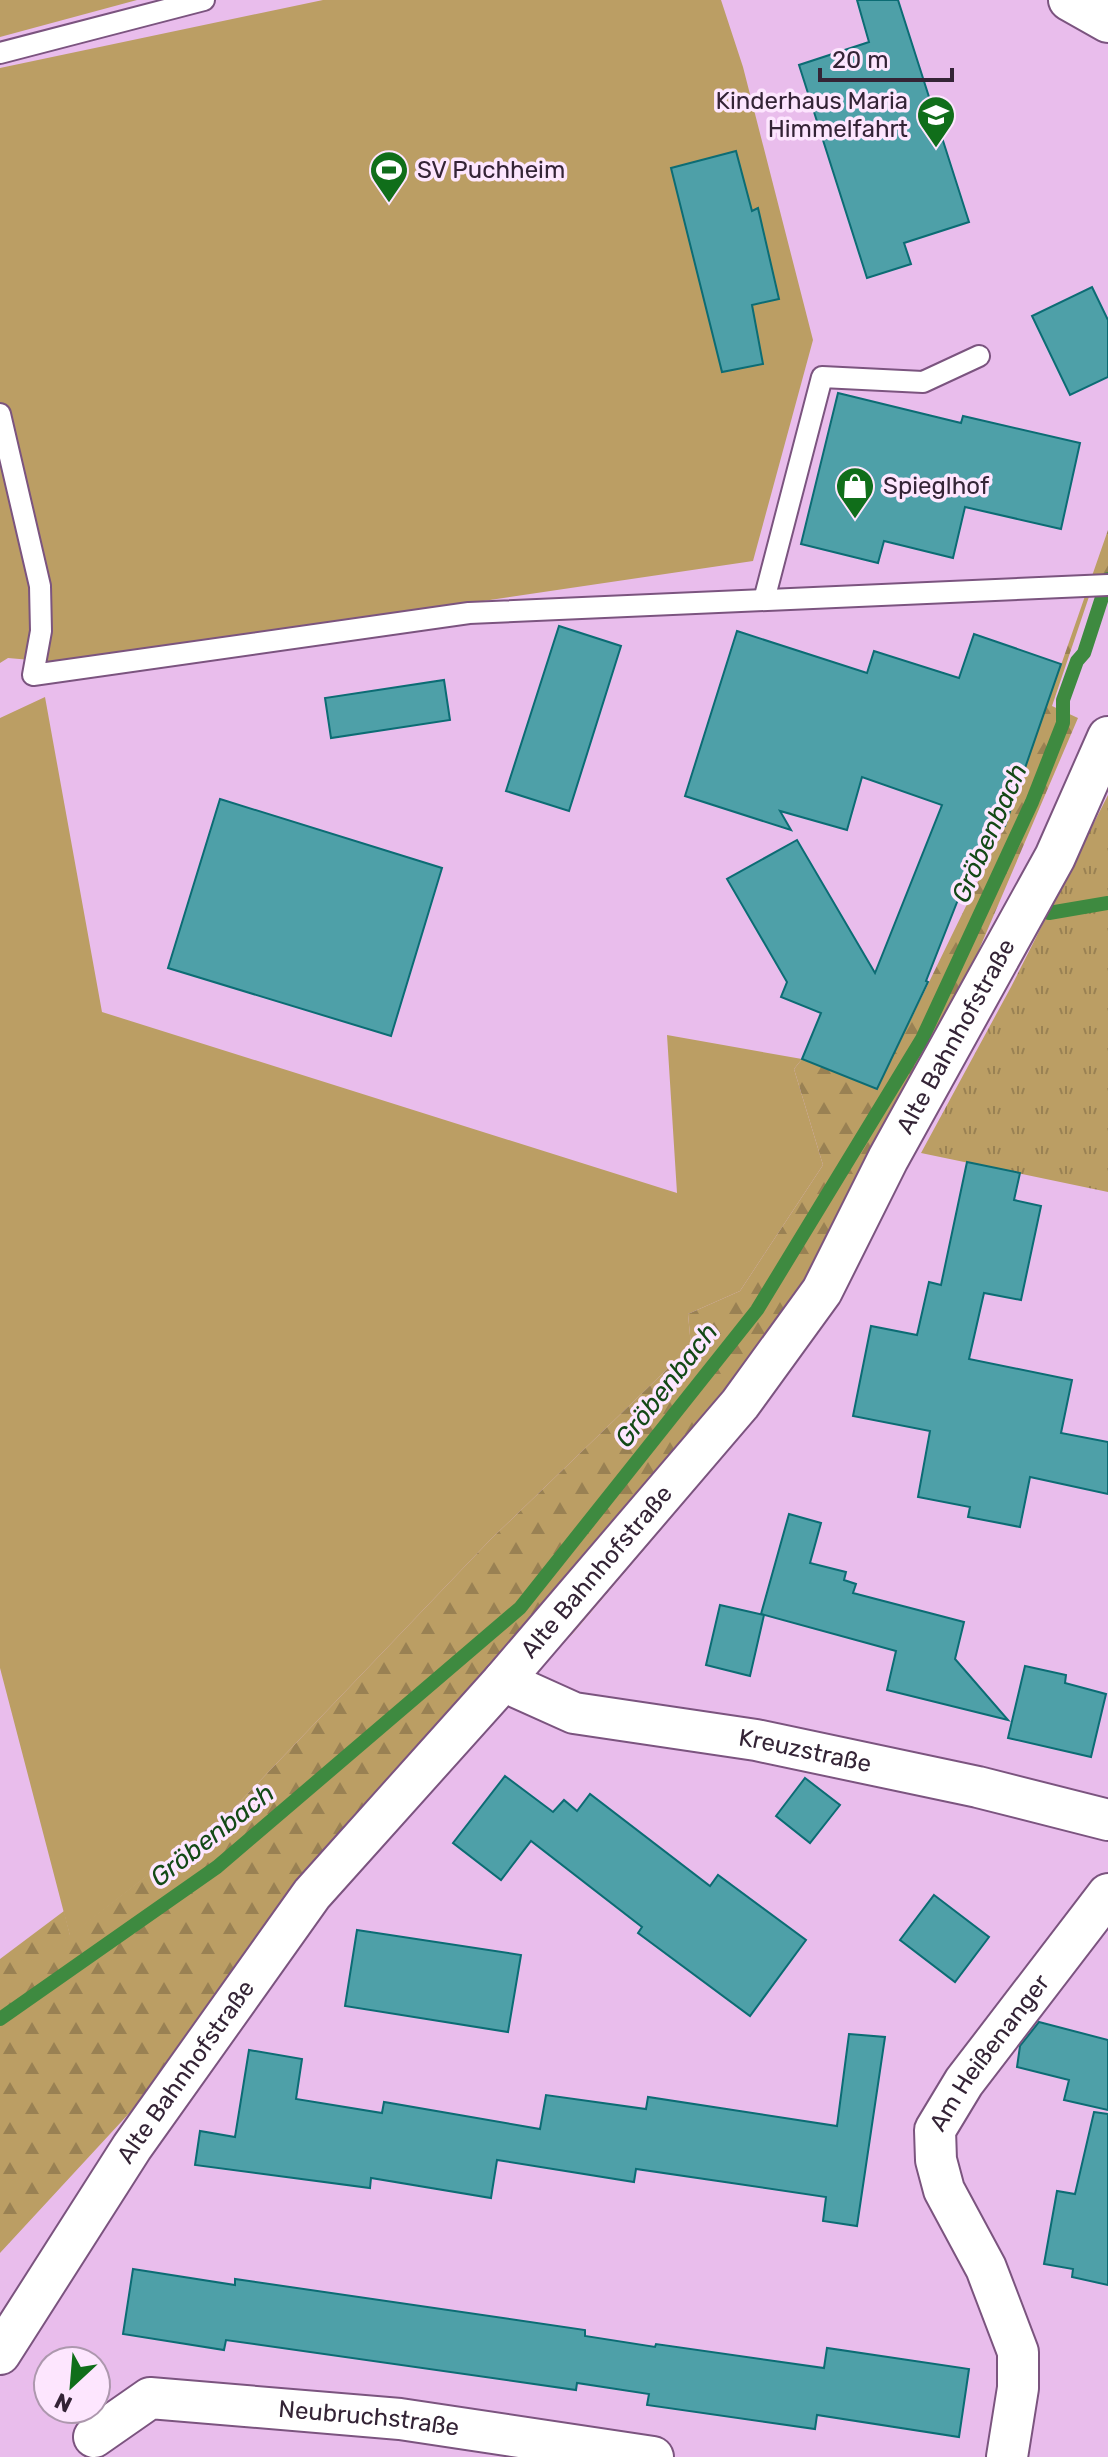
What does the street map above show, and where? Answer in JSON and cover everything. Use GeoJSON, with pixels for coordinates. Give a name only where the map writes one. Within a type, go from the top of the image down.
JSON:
{"type":"FeatureCollection","features":[{"type":"Feature","properties":{"kind":"street"},"geometry":{"type":"LineString","coordinates":[[1069,0],[1108,22]]}},
{"type":"Feature","properties":{"kind":"street","name":"Alte Bahnhofstraße"},"geometry":{"type":"LineString","coordinates":[[0,2354],[132,2147],[312,1894],[503,1681],[740,1404],[822,1291],[895,1146],[1055,857],[1108,737]]}},
{"type":"Feature","properties":{"kind":"street","name":"Kreuzstraße"},"geometry":{"type":"LineString","coordinates":[[503,1681],[574,1713],[756,1740],[978,1787],[1108,1820]]}},
{"type":"Feature","properties":{"kind":"street","name":"Am Heißenanger"},"geometry":{"type":"LineString","coordinates":[[1007,2457],[1018,2388],[1018,2352],[995,2288],[944,2190],[936,2160],[935,2130],[964,2082],[1108,1894]]}},
{"type":"Feature","properties":{"kind":"street","name":"Neubruchstraße"},"geometry":{"type":"LineString","coordinates":[[94,2437],[150,2398],[400,2419],[653,2457]]}},
{"type":"Feature","properties":{"kind":"lane"},"geometry":{"type":"LineString","coordinates":[[0,53],[204,0]]}},
{"type":"Feature","properties":{"kind":"lane"},"geometry":{"type":"LineString","coordinates":[[764,600],[822,377],[923,382],[979,356]]}},
{"type":"Feature","properties":{"kind":"lane"},"geometry":{"type":"LineString","coordinates":[[0,414],[40,586],[41,631],[33,675],[469,613],[1099,584]]}},
{"type":"Feature","properties":{"kind":"green space"},"geometry":{"type":"Polygon","coordinates":[[[0,0],[137,0],[0,37],[0,0]]]}},
{"type":"Feature","properties":{"kind":"green space","name":"SV Puchheim"},"geometry":{"type":"Polygon","coordinates":[[[323,0],[721,0],[743,67],[813,340],[753,561],[65,663],[8,658],[0,663],[0,68],[323,0]]]}},
{"type":"Feature","properties":{"kind":"green space"},"geometry":{"type":"Polygon","coordinates":[[[1108,530],[1108,573],[1096,576],[1052,706],[1078,718],[975,959],[873,1160],[755,1419],[574,1632],[0,2253],[0,1959],[64,1911],[70,1935],[233,1809],[490,1540],[691,1346],[688,1314],[740,1291],[823,1165],[794,1069],[802,1059],[877,1089],[1005,826],[1108,530]]]}},
{"type":"Feature","properties":{"kind":"green space"},"geometry":{"type":"Polygon","coordinates":[[[45,697],[102,1012],[677,1193],[667,1035],[802,1059],[794,1069],[823,1165],[740,1291],[688,1314],[691,1346],[490,1540],[233,1809],[70,1936],[0,1668],[0,718],[45,697]]]}},
{"type":"Feature","properties":{"kind":"green space"},"geometry":{"type":"Polygon","coordinates":[[[1108,795],[1108,1192],[921,1153],[1011,987],[1108,795]]]}},
{"type":"Feature","properties":{"kind":"building"},"geometry":{"type":"Polygon","coordinates":[[[857,0],[898,0],[969,222],[904,243],[911,264],[867,278],[799,65],[869,42],[857,0]]]}},
{"type":"Feature","properties":{"kind":"building"},"geometry":{"type":"Polygon","coordinates":[[[736,151],[752,211],[758,208],[779,299],[752,305],[763,364],[722,372],[671,168],[736,151]]]}},
{"type":"Feature","properties":{"kind":"building"},"geometry":{"type":"Polygon","coordinates":[[[1092,287],[1108,320],[1108,377],[1070,395],[1032,316],[1092,287]]]}},
{"type":"Feature","properties":{"kind":"building"},"geometry":{"type":"Polygon","coordinates":[[[838,393],[961,423],[963,416],[1080,443],[1061,529],[965,507],[953,558],[884,541],[878,563],[801,544],[838,393]]]}},
{"type":"Feature","properties":{"kind":"building"},"geometry":{"type":"Polygon","coordinates":[[[559,626],[621,646],[569,811],[506,791],[559,626]]]}},
{"type":"Feature","properties":{"kind":"building"},"geometry":{"type":"Polygon","coordinates":[[[737,631],[867,673],[874,651],[959,678],[974,634],[1061,664],[1005,826],[989,821],[928,982],[877,1089],[802,1059],[821,1013],[781,997],[787,982],[727,879],[797,840],[875,973],[942,805],[862,777],[847,830],[780,811],[791,830],[685,796],[737,631]]]}},
{"type":"Feature","properties":{"kind":"building"},"geometry":{"type":"Polygon","coordinates":[[[444,680],[450,720],[331,738],[325,698],[444,680]]]}},
{"type":"Feature","properties":{"kind":"building"},"geometry":{"type":"Polygon","coordinates":[[[220,799],[442,868],[391,1036],[168,968],[220,799]]]}},
{"type":"Feature","properties":{"kind":"building"},"geometry":{"type":"Polygon","coordinates":[[[967,1162],[1020,1173],[1014,1200],[1041,1206],[1021,1300],[984,1293],[969,1359],[1072,1380],[1061,1433],[1108,1442],[1108,1494],[1030,1477],[1020,1527],[968,1517],[970,1507],[918,1497],[930,1431],[853,1416],[871,1326],[917,1335],[929,1282],[941,1285],[967,1162]]]}},
{"type":"Feature","properties":{"kind":"building"},"geometry":{"type":"Polygon","coordinates":[[[789,1514],[821,1523],[810,1563],[846,1572],[844,1580],[856,1584],[853,1593],[964,1622],[955,1659],[1008,1720],[887,1690],[896,1651],[761,1614],[789,1514]]]}},
{"type":"Feature","properties":{"kind":"building"},"geometry":{"type":"Polygon","coordinates":[[[720,1605],[764,1615],[750,1676],[706,1665],[720,1605]]]}},
{"type":"Feature","properties":{"kind":"building"},"geometry":{"type":"Polygon","coordinates":[[[1025,1666],[1066,1675],[1065,1683],[1106,1694],[1091,1757],[1008,1738],[1025,1666]]]}},
{"type":"Feature","properties":{"kind":"building"},"geometry":{"type":"Polygon","coordinates":[[[505,1776],[553,1812],[564,1800],[577,1811],[590,1794],[710,1886],[718,1875],[806,1940],[750,2016],[638,1933],[642,1927],[531,1841],[501,1880],[453,1843],[505,1776]]]}},
{"type":"Feature","properties":{"kind":"building"},"geometry":{"type":"Polygon","coordinates":[[[805,1778],[840,1805],[810,1843],[776,1816],[805,1778]]]}},
{"type":"Feature","properties":{"kind":"building"},"geometry":{"type":"Polygon","coordinates":[[[934,1895],[989,1937],[955,1982],[900,1940],[934,1895]]]}},
{"type":"Feature","properties":{"kind":"building"},"geometry":{"type":"Polygon","coordinates":[[[357,1930],[521,1955],[508,2032],[345,2006],[357,1930]]]}},
{"type":"Feature","properties":{"kind":"building"},"geometry":{"type":"Polygon","coordinates":[[[1039,2022],[1108,2040],[1108,2110],[1064,2100],[1069,2080],[1017,2067],[1020,2046],[1039,2022]]]}},
{"type":"Feature","properties":{"kind":"building"},"geometry":{"type":"Polygon","coordinates":[[[849,2034],[885,2037],[857,2226],[823,2221],[826,2197],[636,2169],[634,2182],[497,2160],[491,2198],[371,2178],[370,2188],[195,2165],[200,2131],[235,2137],[249,2050],[302,2059],[296,2099],[382,2113],[384,2102],[540,2129],[546,2095],[646,2109],[648,2097],[837,2126],[849,2034]]]}},
{"type":"Feature","properties":{"kind":"building"},"geometry":{"type":"Polygon","coordinates":[[[1094,2112],[1108,2114],[1108,2285],[1072,2277],[1073,2269],[1044,2264],[1057,2191],[1075,2194],[1094,2112]]]}},
{"type":"Feature","properties":{"kind":"building"},"geometry":{"type":"Polygon","coordinates":[[[133,2269],[235,2285],[235,2279],[585,2330],[585,2336],[655,2347],[656,2344],[824,2368],[827,2348],[969,2369],[959,2437],[817,2415],[815,2429],[647,2405],[649,2394],[577,2383],[576,2390],[226,2340],[224,2350],[123,2334],[133,2269]]]}},
{"type":"Feature","properties":{"kind":"waterway","name":"Gröbenbach"},"geometry":{"type":"LineString","coordinates":[[0,2019],[217,1867],[520,1608],[757,1310],[922,1039],[1032,802],[1063,723],[1063,700],[1077,661],[1084,653],[1108,579]]}},
{"type":"Feature","properties":{"kind":"waterway","name":"Gröbenbach"},"geometry":{"type":"LineString","coordinates":[[1049,913],[1108,903]]}},
{"type":"Feature","properties":{"kind":"place","name":"Kinderhaus Maria Himmelfahrt"},"geometry":{"type":"Point","coordinates":[936,149]}},
{"type":"Feature","properties":{"kind":"place","name":"SV Puchheim"},"geometry":{"type":"Point","coordinates":[389,204]}},
{"type":"Feature","properties":{"kind":"place","name":"Spieglhof"},"geometry":{"type":"Point","coordinates":[855,520]}}]}
